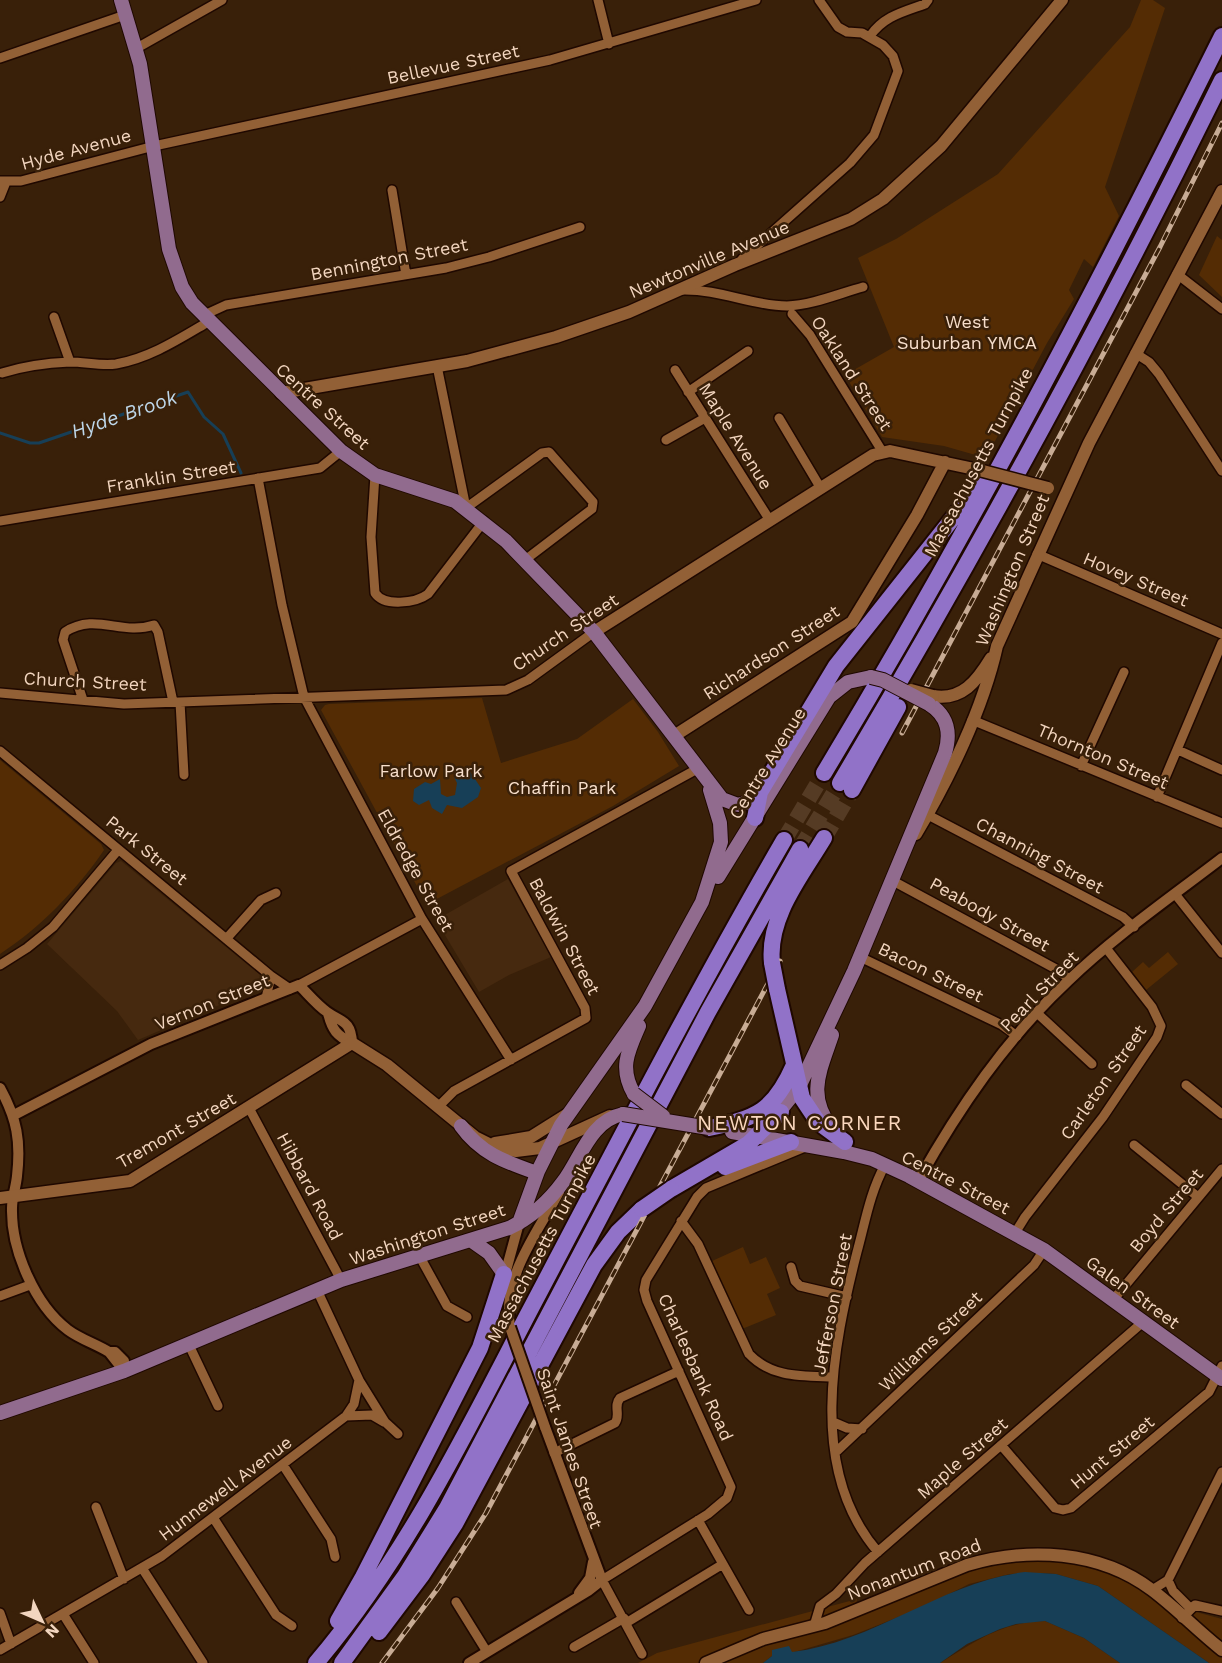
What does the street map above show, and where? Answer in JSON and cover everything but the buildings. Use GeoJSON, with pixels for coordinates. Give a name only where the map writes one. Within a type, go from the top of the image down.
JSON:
{"type":"FeatureCollection","features":[{"type":"Feature","properties":{"kind":"highway","name":"Massachusetts Turnpike"},"geometry":{"type":"LineString","coordinates":[[824,773],[925,601],[1007,450],[1161,159],[1222,36]]}},
{"type":"Feature","properties":{"kind":"highway"},"geometry":{"type":"LineString","coordinates":[[846,786],[1150,221],[1222,80]]}},
{"type":"Feature","properties":{"kind":"highway"},"geometry":{"type":"LineString","coordinates":[[755,818],[764,798],[760,792],[843,656],[1007,450]]}},
{"type":"Feature","properties":{"kind":"highway"},"geometry":{"type":"LineString","coordinates":[[824,838],[779,917],[773,936],[772,963],[804,1103],[814,1118],[845,1142]]}},
{"type":"Feature","properties":{"kind":"highway","name":"Massachusetts Turnpike"},"geometry":{"type":"LineString","coordinates":[[316,1663],[373,1589],[433,1493],[690,1007],[784,840]]}},
{"type":"Feature","properties":{"kind":"highway","name":"Massachusetts Turnpike"},"geometry":{"type":"LineString","coordinates":[[342,1663],[396,1589],[447,1508],[718,994],[800,849]]}},
{"type":"Feature","properties":{"kind":"highway"},"geometry":{"type":"LineString","coordinates":[[710,1128],[742,1121],[762,1112],[780,1094],[794,1065]]}},
{"type":"Feature","properties":{"kind":"highway"},"geometry":{"type":"LineString","coordinates":[[354,1663],[438,1552],[494,1455],[590,1271],[613,1239],[642,1209],[756,1137],[781,1112]]}},
{"type":"Feature","properties":{"kind":"highway"},"geometry":{"type":"LineString","coordinates":[[690,1179],[790,1142]]}},
{"type":"Feature","properties":{"kind":"highway"},"geometry":{"type":"LineString","coordinates":[[307,1663],[358,1588],[480,1348],[504,1274]]}},
{"type":"Feature","properties":{"kind":"main road","name":"Centre Street"},"geometry":{"type":"LineString","coordinates":[[120,0],[137,48],[169,249],[182,287],[205,319],[341,452],[375,475],[454,501],[484,522],[525,560],[594,632],[675,736],[709,785],[720,823],[721,842],[702,902],[655,988],[626,1057],[626,1073],[634,1094],[667,1119]]}},
{"type":"Feature","properties":{"kind":"main road","name":"Newtonville Avenue"},"geometry":{"type":"LineString","coordinates":[[281,393],[437,366],[556,337],[629,312],[735,265],[851,219],[906,181],[957,129],[1062,0]]}},
{"type":"Feature","properties":{"kind":"main road","name":"Washington Street"},"geometry":{"type":"LineString","coordinates":[[0,1413],[124,1371],[341,1280],[472,1241],[519,1223],[551,1197],[572,1169],[597,1128],[609,1119],[623,1114],[667,1119],[732,1132],[759,1128],[781,1112],[799,1087],[854,971],[904,856],[928,814],[972,720],[990,676],[997,646],[1064,493],[1135,353],[1222,191]]}},
{"type":"Feature","properties":{"kind":"main road"},"geometry":{"type":"LineString","coordinates":[[882,451],[945,462],[1064,493]]}},
{"type":"Feature","properties":{"kind":"main road","name":"Church Street"},"geometry":{"type":"LineString","coordinates":[[594,632],[820,487],[882,451]]}},
{"type":"Feature","properties":{"kind":"main road","name":"Richardson Street"},"geometry":{"type":"LineString","coordinates":[[675,736],[852,622],[917,515],[945,462]]}},
{"type":"Feature","properties":{"kind":"main road"},"geometry":{"type":"LineString","coordinates":[[931,700],[954,696],[968,688],[982,671],[997,646]]}},
{"type":"Feature","properties":{"kind":"main road","name":"Centre Avenue"},"geometry":{"type":"LineString","coordinates":[[764,798],[832,694],[852,681],[872,677],[931,700],[945,721],[948,742],[904,856]]}},
{"type":"Feature","properties":{"kind":"main road","name":"Centre Street"},"geometry":{"type":"LineString","coordinates":[[709,785],[731,804],[743,805],[764,798]]}},
{"type":"Feature","properties":{"kind":"main road","name":"Centre Avenue"},"geometry":{"type":"LineString","coordinates":[[702,902],[755,818]]}},
{"type":"Feature","properties":{"kind":"main road","name":"Washington Street"},"geometry":{"type":"LineString","coordinates":[[854,971],[816,1087],[824,1118],[845,1142],[878,1162]]}},
{"type":"Feature","properties":{"kind":"main road","name":"Centre Street"},"geometry":{"type":"LineString","coordinates":[[519,1223],[537,1173],[568,1113],[655,988]]}},
{"type":"Feature","properties":{"kind":"main road","name":"Park Street"},"geometry":{"type":"LineString","coordinates":[[352,1042],[387,1065],[484,1143],[516,1151],[551,1144],[601,1118],[623,1114]]}},
{"type":"Feature","properties":{"kind":"main road","name":"Tremont Street"},"geometry":{"type":"LineString","coordinates":[[0,1198],[130,1181],[352,1042]]}},
{"type":"Feature","properties":{"kind":"main road"},"geometry":{"type":"LineString","coordinates":[[484,1143],[527,1138],[552,1126],[568,1113]]}},
{"type":"Feature","properties":{"kind":"main road"},"geometry":{"type":"LineString","coordinates":[[461,1126],[472,1141],[485,1152],[537,1173]]}},
{"type":"Feature","properties":{"kind":"main road","name":"Centre Street"},"geometry":{"type":"LineString","coordinates":[[732,1132],[809,1145],[878,1162],[1018,1235]]}},
{"type":"Feature","properties":{"kind":"main road","name":"Galen Street"},"geometry":{"type":"LineString","coordinates":[[1018,1235],[1044,1250],[1143,1322],[1220,1374]]}},
{"type":"Feature","properties":{"kind":"main road"},"geometry":{"type":"LineString","coordinates":[[472,1241],[489,1253],[504,1274]]}},
{"type":"Feature","properties":{"kind":"main road","name":"Nonantum Road"},"geometry":{"type":"LineString","coordinates":[[706,1663],[763,1639],[814,1626],[967,1565],[1014,1554],[1050,1554],[1083,1559],[1116,1570],[1152,1590],[1222,1650]]}},
{"type":"Feature","properties":{"kind":"street"},"geometry":{"type":"LineString","coordinates":[[137,48],[222,0]]}},
{"type":"Feature","properties":{"kind":"street"},"geometry":{"type":"LineString","coordinates":[[598,0],[609,44]]}},
{"type":"Feature","properties":{"kind":"street","name":"Bellevue Street"},"geometry":{"type":"LineString","coordinates":[[154,146],[526,66],[756,0]]}},
{"type":"Feature","properties":{"kind":"street"},"geometry":{"type":"LineString","coordinates":[[735,265],[850,164],[874,135],[898,71],[892,56],[870,36],[847,32],[838,27],[819,0]]}},
{"type":"Feature","properties":{"kind":"street"},"geometry":{"type":"LineString","coordinates":[[870,36],[892,15],[925,4],[928,0]]}},
{"type":"Feature","properties":{"kind":"street"},"geometry":{"type":"LineString","coordinates":[[0,58],[125,15]]}},
{"type":"Feature","properties":{"kind":"street","name":"Hyde Avenue"},"geometry":{"type":"LineString","coordinates":[[0,197],[3,182],[21,181],[154,146]]}},
{"type":"Feature","properties":{"kind":"street"},"geometry":{"type":"LineString","coordinates":[[392,190],[406,275]]}},
{"type":"Feature","properties":{"kind":"street","name":"Bennington Street"},"geometry":{"type":"LineString","coordinates":[[1,375],[33,365],[70,362],[114,364],[134,360],[168,345],[226,305],[406,275],[489,257],[580,226]]}},
{"type":"Feature","properties":{"kind":"street"},"geometry":{"type":"LineString","coordinates":[[1177,274],[1222,309]]}},
{"type":"Feature","properties":{"kind":"street"},"geometry":{"type":"LineString","coordinates":[[680,290],[712,291],[786,306],[807,303],[863,287]]}},
{"type":"Feature","properties":{"kind":"street","name":"Oakland Street"},"geometry":{"type":"LineString","coordinates":[[792,314],[810,335],[882,451]]}},
{"type":"Feature","properties":{"kind":"street"},"geometry":{"type":"LineString","coordinates":[[54,316],[70,362]]}},
{"type":"Feature","properties":{"kind":"street"},"geometry":{"type":"LineString","coordinates":[[688,392],[748,351]]}},
{"type":"Feature","properties":{"kind":"street"},"geometry":{"type":"LineString","coordinates":[[1135,353],[1149,362],[1159,374],[1222,471]]}},
{"type":"Feature","properties":{"kind":"street"},"geometry":{"type":"LineString","coordinates":[[437,366],[466,508],[542,453],[549,452],[594,505],[525,560]]}},
{"type":"Feature","properties":{"kind":"street","name":"Maple Avenue"},"geometry":{"type":"LineString","coordinates":[[675,370],[770,519]]}},
{"type":"Feature","properties":{"kind":"street"},"geometry":{"type":"LineString","coordinates":[[666,440],[705,418]]}},
{"type":"Feature","properties":{"kind":"street"},"geometry":{"type":"LineString","coordinates":[[779,418],[820,487]]}},
{"type":"Feature","properties":{"kind":"street","name":"Franklin Street"},"geometry":{"type":"LineString","coordinates":[[0,521],[320,468],[341,452]]}},
{"type":"Feature","properties":{"kind":"street"},"geometry":{"type":"LineString","coordinates":[[375,475],[371,537],[375,593],[379,599],[386,602],[415,600],[428,594],[484,522]]}},
{"type":"Feature","properties":{"kind":"street","name":"Eldredge Street"},"geometry":{"type":"LineString","coordinates":[[258,478],[282,604],[304,697],[422,919],[511,1060]]}},
{"type":"Feature","properties":{"kind":"street","name":"Hovey Street"},"geometry":{"type":"LineString","coordinates":[[1037,554],[1222,634]]}},
{"type":"Feature","properties":{"kind":"street"},"geometry":{"type":"LineString","coordinates":[[83,700],[63,640],[65,632],[73,627],[96,622],[131,629],[154,625],[158,632],[176,702],[184,775]]}},
{"type":"Feature","properties":{"kind":"street","name":"Church Street"},"geometry":{"type":"LineString","coordinates":[[0,693],[124,704],[506,690],[528,680],[594,632]]}},
{"type":"Feature","properties":{"kind":"street"},"geometry":{"type":"LineString","coordinates":[[1157,797],[1222,643]]}},
{"type":"Feature","properties":{"kind":"street"},"geometry":{"type":"LineString","coordinates":[[1081,765],[1124,672]]}},
{"type":"Feature","properties":{"kind":"street","name":"Thornton Street"},"geometry":{"type":"LineString","coordinates":[[972,720],[1222,822]]}},
{"type":"Feature","properties":{"kind":"street","name":"Park Street"},"geometry":{"type":"LineString","coordinates":[[0,750],[270,976],[294,987],[328,1013],[331,1026],[337,1035],[352,1042]]}},
{"type":"Feature","properties":{"kind":"street"},"geometry":{"type":"LineString","coordinates":[[1178,750],[1222,770]]}},
{"type":"Feature","properties":{"kind":"street","name":"Baldwin Street"},"geometry":{"type":"LineString","coordinates":[[511,1060],[587,1015],[511,871],[699,768]]}},
{"type":"Feature","properties":{"kind":"street","name":"Channing Street"},"geometry":{"type":"LineString","coordinates":[[928,814],[1123,917],[1134,927]]}},
{"type":"Feature","properties":{"kind":"street"},"geometry":{"type":"LineString","coordinates":[[0,965],[27,948],[53,927],[118,850]]}},
{"type":"Feature","properties":{"kind":"street","name":"Pearl Street"},"geometry":{"type":"LineString","coordinates":[[918,1181],[971,1091],[1069,979],[1222,858]]}},
{"type":"Feature","properties":{"kind":"street","name":"Peabody Street"},"geometry":{"type":"LineString","coordinates":[[893,880],[1056,969],[1069,979]]}},
{"type":"Feature","properties":{"kind":"street"},"geometry":{"type":"LineString","coordinates":[[227,938],[261,900],[276,893]]}},
{"type":"Feature","properties":{"kind":"street"},"geometry":{"type":"LineString","coordinates":[[1176,894],[1222,953]]}},
{"type":"Feature","properties":{"kind":"street","name":"Vernon Street"},"geometry":{"type":"LineString","coordinates":[[14,1115],[151,1044],[294,987],[422,919]]}},
{"type":"Feature","properties":{"kind":"street","name":"Carleton Street"},"geometry":{"type":"LineString","coordinates":[[1018,1235],[1025,1217],[1103,1117],[1157,1037],[1161,1026],[1152,1007],[1106,948]]}},
{"type":"Feature","properties":{"kind":"street","name":"Bacon Street"},"geometry":{"type":"LineString","coordinates":[[860,957],[1002,1024],[1017,1036]]}},
{"type":"Feature","properties":{"kind":"street"},"geometry":{"type":"LineString","coordinates":[[266,998],[270,976]]}},
{"type":"Feature","properties":{"kind":"street"},"geometry":{"type":"LineString","coordinates":[[1037,1013],[1092,1064]]}},
{"type":"Feature","properties":{"kind":"street"},"geometry":{"type":"LineString","coordinates":[[438,1107],[454,1090],[511,1060]]}},
{"type":"Feature","properties":{"kind":"street"},"geometry":{"type":"LineString","coordinates":[[1186,1085],[1222,1114]]}},
{"type":"Feature","properties":{"kind":"street"},"geometry":{"type":"LineString","coordinates":[[0,1088],[14,1115],[18,1151],[13,1195],[13,1222],[30,1285],[53,1317],[70,1332],[109,1352],[124,1371]]}},
{"type":"Feature","properties":{"kind":"street","name":"Hibbard Road"},"geometry":{"type":"LineString","coordinates":[[249,1108],[341,1280]]}},
{"type":"Feature","properties":{"kind":"street","name":"Charlesbank Road"},"geometry":{"type":"LineString","coordinates":[[469,1663],[698,1520],[727,1498],[731,1487],[647,1301],[644,1287],[648,1275],[681,1221],[699,1194],[709,1185],[809,1145]]}},
{"type":"Feature","properties":{"kind":"street"},"geometry":{"type":"LineString","coordinates":[[1134,1145],[1198,1197]]}},
{"type":"Feature","properties":{"kind":"street","name":"Jefferson Street"},"geometry":{"type":"LineString","coordinates":[[878,1162],[875,1187],[847,1297],[833,1377],[836,1452],[848,1497],[865,1534],[878,1551]]}},
{"type":"Feature","properties":{"kind":"street","name":"Saint James Street"},"geometry":{"type":"LineString","coordinates":[[510,1327],[510,1301],[519,1263],[572,1169]]}},
{"type":"Feature","properties":{"kind":"street","name":"Boyd Street"},"geometry":{"type":"LineString","coordinates":[[1113,1300],[1222,1169]]}},
{"type":"Feature","properties":{"kind":"street"},"geometry":{"type":"LineString","coordinates":[[681,1221],[698,1244],[749,1354],[761,1365],[778,1372],[833,1377]]}},
{"type":"Feature","properties":{"kind":"street","name":"Saint James Street"},"geometry":{"type":"LineString","coordinates":[[519,1223],[504,1274],[503,1303],[545,1428],[592,1559],[602,1580]]}},
{"type":"Feature","properties":{"kind":"street","name":"Williams Street"},"geometry":{"type":"LineString","coordinates":[[836,1452],[1034,1265],[1044,1250]]}},
{"type":"Feature","properties":{"kind":"street"},"geometry":{"type":"LineString","coordinates":[[420,1257],[447,1306],[467,1317]]}},
{"type":"Feature","properties":{"kind":"street"},"geometry":{"type":"LineString","coordinates":[[791,1267],[795,1281],[800,1286],[847,1297]]}},
{"type":"Feature","properties":{"kind":"street"},"geometry":{"type":"LineString","coordinates":[[0,1296],[30,1285]]}},
{"type":"Feature","properties":{"kind":"street"},"geometry":{"type":"LineString","coordinates":[[316,1290],[359,1380],[385,1422]]}},
{"type":"Feature","properties":{"kind":"street","name":"Maple Street"},"geometry":{"type":"LineString","coordinates":[[814,1626],[820,1606],[878,1551],[1143,1322]]}},
{"type":"Feature","properties":{"kind":"street"},"geometry":{"type":"LineString","coordinates":[[189,1345],[218,1406]]}},
{"type":"Feature","properties":{"kind":"street"},"geometry":{"type":"LineString","coordinates":[[554,1453],[615,1423],[618,1420],[616,1405],[620,1398],[679,1371]]}},
{"type":"Feature","properties":{"kind":"street","name":"Hunt Street"},"geometry":{"type":"LineString","coordinates":[[1001,1445],[1055,1508],[1063,1510],[1071,1508],[1209,1392],[1220,1374]]}},
{"type":"Feature","properties":{"kind":"street","name":"Hunnewell Avenue"},"geometry":{"type":"LineString","coordinates":[[0,1650],[142,1568],[214,1519],[346,1416],[354,1404],[359,1380]]}},
{"type":"Feature","properties":{"kind":"street"},"geometry":{"type":"LineString","coordinates":[[346,1416],[372,1415],[385,1422],[398,1434]]}},
{"type":"Feature","properties":{"kind":"street"},"geometry":{"type":"LineString","coordinates":[[833,1422],[847,1428],[862,1429]]}},
{"type":"Feature","properties":{"kind":"street"},"geometry":{"type":"LineString","coordinates":[[283,1465],[332,1539],[335,1557]]}},
{"type":"Feature","properties":{"kind":"street"},"geometry":{"type":"LineString","coordinates":[[1152,1590],[1168,1580],[1222,1472]]}},
{"type":"Feature","properties":{"kind":"street"},"geometry":{"type":"LineString","coordinates":[[96,1507],[124,1579]]}},
{"type":"Feature","properties":{"kind":"street"},"geometry":{"type":"LineString","coordinates":[[214,1519],[276,1615],[292,1626]]}},
{"type":"Feature","properties":{"kind":"street"},"geometry":{"type":"LineString","coordinates":[[698,1520],[749,1610]]}},
{"type":"Feature","properties":{"kind":"street","name":"Charlesbank Road"},"geometry":{"type":"LineString","coordinates":[[570,1601],[589,1582],[592,1559]]}},
{"type":"Feature","properties":{"kind":"street"},"geometry":{"type":"LineString","coordinates":[[574,1647],[625,1621],[723,1564]]}},
{"type":"Feature","properties":{"kind":"street"},"geometry":{"type":"LineString","coordinates":[[142,1568],[203,1663]]}},
{"type":"Feature","properties":{"kind":"street"},"geometry":{"type":"LineString","coordinates":[[602,1580],[642,1654]]}},
{"type":"Feature","properties":{"kind":"street"},"geometry":{"type":"LineString","coordinates":[[1168,1580],[1173,1591],[1190,1608]]}},
{"type":"Feature","properties":{"kind":"street"},"geometry":{"type":"LineString","coordinates":[[456,1602],[487,1652]]}},
{"type":"Feature","properties":{"kind":"street"},"geometry":{"type":"LineString","coordinates":[[1182,1618],[1190,1608],[1198,1605],[1222,1611]]}},
{"type":"Feature","properties":{"kind":"street"},"geometry":{"type":"LineString","coordinates":[[0,1613],[11,1644]]}},
{"type":"Feature","properties":{"kind":"street"},"geometry":{"type":"LineString","coordinates":[[63,1614],[94,1663]]}},
{"type":"Feature","properties":{"kind":"shaded area"},"geometry":{"type":"Polygon","coordinates":[[[121,861],[264,978],[266,985],[138,1040],[117,1011],[47,944],[116,863],[121,861]]]}},
{"type":"Feature","properties":{"kind":"shaded area"},"geometry":{"type":"Polygon","coordinates":[[[508,879],[551,957],[509,975],[479,992],[436,920],[508,879]]]}},
{"type":"Feature","properties":{"kind":"green space","name":"West Suburban YMCA"},"geometry":{"type":"Polygon","coordinates":[[[1141,0],[1153,0],[1165,8],[1105,187],[1119,216],[1093,267],[1084,259],[1069,290],[1074,299],[1047,343],[986,458],[944,446],[882,437],[845,375],[894,347],[858,258],[896,239],[998,174],[1130,27],[1141,0]]]}},
{"type":"Feature","properties":{"kind":"green space"},"geometry":{"type":"Polygon","coordinates":[[[1217,236],[1222,240],[1222,297],[1199,275],[1217,236]]]}},
{"type":"Feature","properties":{"kind":"green space","name":"Farlow Park"},"geometry":{"type":"Polygon","coordinates":[[[482,698],[501,763],[577,739],[633,699],[658,732],[679,766],[613,806],[433,901],[424,899],[321,710],[329,704],[482,698]]]}},
{"type":"Feature","properties":{"kind":"green space"},"geometry":{"type":"Polygon","coordinates":[[[0,760],[101,844],[104,850],[82,880],[44,920],[0,954],[0,760]]]}},
{"type":"Feature","properties":{"kind":"green space"},"geometry":{"type":"Polygon","coordinates":[[[1168,952],[1178,964],[1146,990],[1132,972],[1143,962],[1149,968],[1168,952]]]}},
{"type":"Feature","properties":{"kind":"green space"},"geometry":{"type":"Polygon","coordinates":[[[743,1247],[750,1264],[766,1257],[780,1288],[767,1294],[776,1315],[742,1329],[712,1261],[743,1247]]]}},
{"type":"Feature","properties":{"kind":"green space"},"geometry":{"type":"Polygon","coordinates":[[[990,1558],[1083,1559],[1158,1596],[1155,1601],[1222,1619],[1222,1663],[1209,1663],[1098,1586],[1056,1574],[1042,1573],[1010,1574],[969,1584],[919,1609],[853,1635],[791,1653],[789,1650],[772,1656],[763,1663],[638,1663],[657,1653],[857,1599],[855,1611],[990,1558]]]}},
{"type":"Feature","properties":{"kind":"green space"},"geometry":{"type":"Polygon","coordinates":[[[1045,1621],[1084,1638],[1120,1663],[940,1663],[977,1640],[1002,1629],[1029,1622],[1045,1621]]]}},
{"type":"Feature","properties":{"kind":"water"},"geometry":{"type":"Polygon","coordinates":[[[458,767],[469,770],[481,788],[478,797],[462,808],[447,805],[442,814],[432,808],[429,800],[419,805],[413,801],[414,789],[425,782],[431,784],[440,779],[441,794],[447,797],[455,795],[457,783],[454,777],[458,767]]]}},
{"type":"Feature","properties":{"kind":"water"},"geometry":{"type":"Polygon","coordinates":[[[1025,1572],[1056,1574],[1098,1586],[1209,1663],[1120,1663],[1084,1638],[1045,1621],[1016,1624],[1000,1629],[967,1644],[940,1663],[763,1663],[772,1656],[772,1650],[789,1646],[792,1652],[852,1637],[965,1587],[1025,1572]]]}},
{"type":"Feature","properties":{"kind":"waterway","name":"Hyde Brook"},"geometry":{"type":"LineString","coordinates":[[0,433],[30,443],[39,443],[188,392],[204,417],[223,434],[241,473]]}},
{"type":"Feature","properties":{"kind":"tunnel"},"geometry":{"type":"LineString","coordinates":[[784,840],[824,773]]}},
{"type":"Feature","properties":{"kind":"tunnel"},"geometry":{"type":"LineString","coordinates":[[800,849],[840,783]]}},
{"type":"Feature","properties":{"kind":"tunnel"},"geometry":{"type":"LineString","coordinates":[[824,838],[852,790]]}},
{"type":"Feature","properties":{"kind":"railway"},"geometry":{"type":"LineString","coordinates":[[902,733],[1160,247],[1222,123]]}},
{"type":"Feature","properties":{"kind":"railway"},"geometry":{"type":"LineString","coordinates":[[382,1663],[438,1588],[486,1513],[780,961]]}},
{"type":"Feature","properties":{"kind":"district","name":"NEWTON CORNER"},"geometry":{"type":"Point","coordinates":[800,1122]}},
{"type":"Feature","properties":{"kind":"park label","name":"Chaffin Park"},"geometry":{"type":"Point","coordinates":[562,787]}}]}
